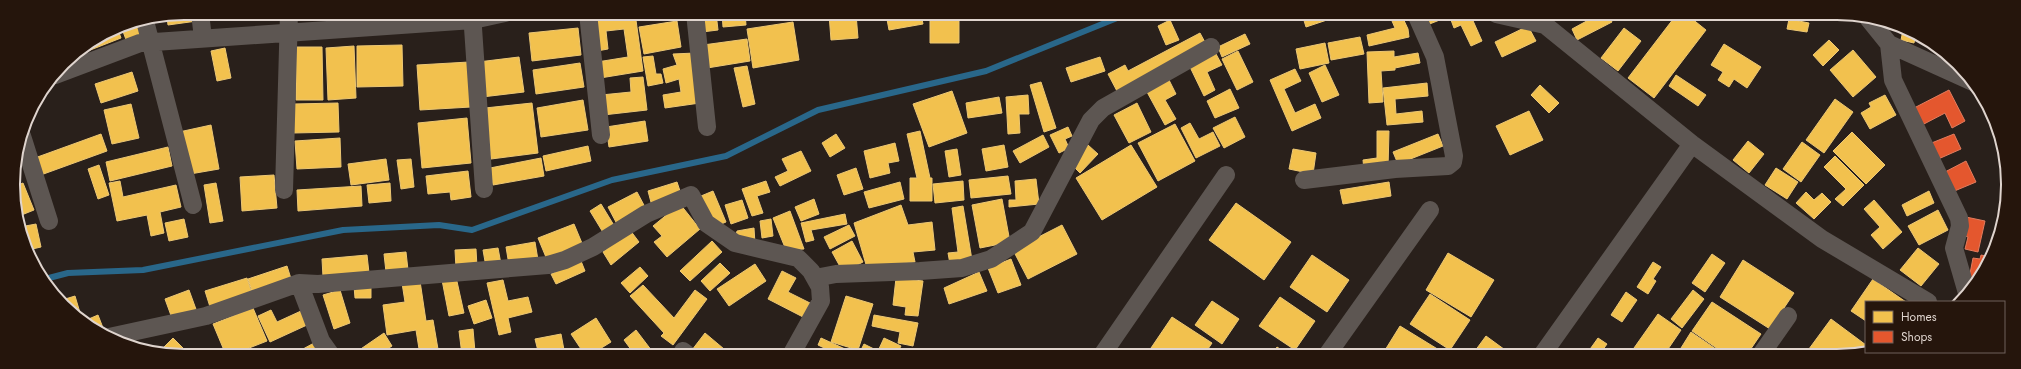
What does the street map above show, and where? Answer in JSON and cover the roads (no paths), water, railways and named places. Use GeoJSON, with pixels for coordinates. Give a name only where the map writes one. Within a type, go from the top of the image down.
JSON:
{"type":"FeatureCollection","features":[{"type":"Feature","properties":{"kind":"street"},"geometry":{"type":"LineString","coordinates":[[201,20],[203,38]]}},
{"type":"Feature","properties":{"kind":"street"},"geometry":{"type":"LineString","coordinates":[[284,190],[288,20]]}},
{"type":"Feature","properties":{"kind":"street"},"geometry":{"type":"LineString","coordinates":[[65,71],[140,43],[287,33],[438,20]]}},
{"type":"Feature","properties":{"kind":"street"},"geometry":{"type":"LineString","coordinates":[[473,20],[484,189]]}},
{"type":"Feature","properties":{"kind":"street"},"geometry":{"type":"LineString","coordinates":[[589,20],[601,135]]}},
{"type":"Feature","properties":{"kind":"street"},"geometry":{"type":"LineString","coordinates":[[696,20],[707,127]]}},
{"type":"Feature","properties":{"kind":"street"},"geometry":{"type":"LineString","coordinates":[[1304,180],[1394,169],[1448,166],[1453,162],[1454,156],[1435,57],[1419,20]]}},
{"type":"Feature","properties":{"kind":"street"},"geometry":{"type":"LineString","coordinates":[[1523,20],[1545,25],[1692,144],[1822,239],[1926,301]]}},
{"type":"Feature","properties":{"kind":"street"},"geometry":{"type":"LineString","coordinates":[[1873,24],[1889,44],[1960,76]]}},
{"type":"Feature","properties":{"kind":"street"},"geometry":{"type":"LineString","coordinates":[[146,25],[152,42],[193,205]]}},
{"type":"Feature","properties":{"kind":"street"},"geometry":{"type":"LineString","coordinates":[[1889,44],[1893,80],[1959,218],[1960,226],[1954,248],[1965,287]]}},
{"type":"Feature","properties":{"kind":"street"},"geometry":{"type":"LineString","coordinates":[[815,278],[836,274],[962,268],[990,259],[1032,232],[1091,120],[1103,108],[1211,47]]}},
{"type":"Feature","properties":{"kind":"street"},"geometry":{"type":"LineString","coordinates":[[1546,349],[1692,144]]}},
{"type":"Feature","properties":{"kind":"street"},"geometry":{"type":"LineString","coordinates":[[25,145],[49,221]]}},
{"type":"Feature","properties":{"kind":"street"},"geometry":{"type":"LineString","coordinates":[[1106,349],[1226,175]]}},
{"type":"Feature","properties":{"kind":"street"},"geometry":{"type":"LineString","coordinates":[[119,335],[206,316],[299,283],[318,284],[548,265],[565,260],[593,248],[646,214],[691,195],[706,223],[736,243],[798,258],[815,278],[820,287],[821,301],[794,349]]}},
{"type":"Feature","properties":{"kind":"street"},"geometry":{"type":"LineString","coordinates":[[1331,349],[1430,210]]}},
{"type":"Feature","properties":{"kind":"street"},"geometry":{"type":"LineString","coordinates":[[299,283],[321,341],[327,349]]}},
{"type":"Feature","properties":{"kind":"street"},"geometry":{"type":"LineString","coordinates":[[1765,349],[1788,316]]}},
{"type":"Feature","properties":{"kind":"waterway"},"geometry":{"type":"LineString","coordinates":[[49,278],[68,273],[143,270],[343,230],[439,225],[472,230],[612,180],[726,156],[818,110],[986,71],[1112,20]]}}]}
